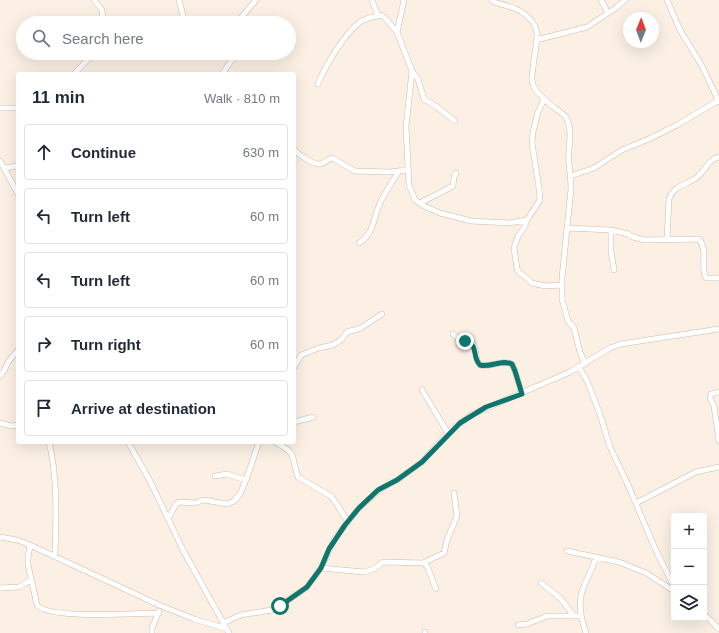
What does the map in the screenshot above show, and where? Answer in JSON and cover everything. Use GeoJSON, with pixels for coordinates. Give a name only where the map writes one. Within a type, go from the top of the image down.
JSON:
{"type":"FeatureCollection","features":[{"type":"Feature","properties":{"kind":"street"},"geometry":{"type":"LineString","coordinates":[[94,0],[100,6],[102,16]]}},
{"type":"Feature","properties":{"kind":"street"},"geometry":{"type":"LineString","coordinates":[[179,0],[183,16]]}},
{"type":"Feature","properties":{"kind":"street"},"geometry":{"type":"LineString","coordinates":[[242,16],[256,0]]}},
{"type":"Feature","properties":{"kind":"street"},"geometry":{"type":"LineString","coordinates":[[372,0],[378,16]]}},
{"type":"Feature","properties":{"kind":"street"},"geometry":{"type":"LineString","coordinates":[[397,32],[404,0]]}},
{"type":"Feature","properties":{"kind":"street"},"geometry":{"type":"LineString","coordinates":[[492,0],[516,9],[531,18],[537,33],[532,79],[533,85],[544,99],[566,117],[568,121],[570,138],[569,163],[571,189],[566,228],[562,299],[568,321],[574,328],[580,352],[585,364]]}},
{"type":"Feature","properties":{"kind":"street"},"geometry":{"type":"LineString","coordinates":[[602,0],[608,13]]}},
{"type":"Feature","properties":{"kind":"street"},"geometry":{"type":"LineString","coordinates":[[536,40],[587,27],[625,0]]}},
{"type":"Feature","properties":{"kind":"street"},"geometry":{"type":"LineString","coordinates":[[571,176],[594,168],[622,150],[679,124],[719,101],[702,66],[680,30],[667,0]]}},
{"type":"Feature","properties":{"kind":"street"},"geometry":{"type":"LineString","coordinates":[[318,84],[324,69],[354,28],[361,22],[381,15],[397,32],[412,71],[418,79],[424,99],[455,121]]}},
{"type":"Feature","properties":{"kind":"street"},"geometry":{"type":"LineString","coordinates":[[76,72],[87,60]]}},
{"type":"Feature","properties":{"kind":"street"},"geometry":{"type":"LineString","coordinates":[[223,72],[232,60]]}},
{"type":"Feature","properties":{"kind":"street"},"geometry":{"type":"LineString","coordinates":[[412,71],[406,127],[409,185],[415,200],[440,213],[471,221],[509,223],[527,220]]}},
{"type":"Feature","properties":{"kind":"street"},"geometry":{"type":"LineString","coordinates":[[544,99],[536,117],[532,143],[540,200],[527,220],[515,244],[517,269],[532,282],[545,286],[562,285]]}},
{"type":"Feature","properties":{"kind":"street"},"geometry":{"type":"LineString","coordinates":[[0,108],[16,108]]}},
{"type":"Feature","properties":{"kind":"street"},"geometry":{"type":"LineString","coordinates":[[296,151],[316,164],[323,164],[330,158],[355,171],[408,170]]}},
{"type":"Feature","properties":{"kind":"street"},"geometry":{"type":"LineString","coordinates":[[667,239],[669,199],[671,193],[675,189],[697,178],[710,161],[715,157],[719,157]]}},
{"type":"Feature","properties":{"kind":"street"},"geometry":{"type":"LineString","coordinates":[[0,161],[16,190]]}},
{"type":"Feature","properties":{"kind":"street"},"geometry":{"type":"LineString","coordinates":[[5,168],[16,166]]}},
{"type":"Feature","properties":{"kind":"street"},"geometry":{"type":"LineString","coordinates":[[359,243],[370,234],[377,210],[399,171]]}},
{"type":"Feature","properties":{"kind":"street"},"geometry":{"type":"LineString","coordinates":[[420,203],[451,188],[453,186],[456,173]]}},
{"type":"Feature","properties":{"kind":"street"},"geometry":{"type":"LineString","coordinates":[[566,228],[610,230],[628,234],[638,239],[699,239],[704,248],[705,276],[706,278],[719,279]]}},
{"type":"Feature","properties":{"kind":"street"},"geometry":{"type":"LineString","coordinates":[[610,230],[614,270]]}},
{"type":"Feature","properties":{"kind":"street"},"geometry":{"type":"LineString","coordinates":[[296,364],[304,353],[333,345],[341,340],[347,332],[361,328],[382,314]]}},
{"type":"Feature","properties":{"kind":"street"},"geometry":{"type":"LineString","coordinates":[[223,623],[241,615],[266,612],[280,606],[307,587],[321,568],[329,549],[348,522],[378,490],[397,480],[422,462],[448,433],[473,414],[522,394],[585,364],[610,348],[621,344],[719,328]]}},
{"type":"Feature","properties":{"kind":"street"},"geometry":{"type":"LineString","coordinates":[[453,334],[474,346],[476,360],[480,365],[483,366],[502,362],[512,364],[522,394]]}},
{"type":"Feature","properties":{"kind":"street"},"geometry":{"type":"LineString","coordinates":[[0,376],[8,362],[16,352]]}},
{"type":"Feature","properties":{"kind":"street"},"geometry":{"type":"LineString","coordinates":[[579,367],[596,401],[610,447],[657,553],[673,585]]}},
{"type":"Feature","properties":{"kind":"street"},"geometry":{"type":"LineString","coordinates":[[422,390],[448,433]]}},
{"type":"Feature","properties":{"kind":"street"},"geometry":{"type":"LineString","coordinates":[[719,392],[711,394],[710,398],[714,406],[719,441]]}},
{"type":"Feature","properties":{"kind":"street"},"geometry":{"type":"LineString","coordinates":[[296,421],[313,417]]}},
{"type":"Feature","properties":{"kind":"street"},"geometry":{"type":"LineString","coordinates":[[0,423],[11,426],[16,425]]}},
{"type":"Feature","properties":{"kind":"street"},"geometry":{"type":"LineString","coordinates":[[50,444],[56,493],[55,556]]}},
{"type":"Feature","properties":{"kind":"street"},"geometry":{"type":"LineString","coordinates":[[129,444],[150,481],[182,548],[228,631]]}},
{"type":"Feature","properties":{"kind":"street"},"geometry":{"type":"LineString","coordinates":[[168,519],[176,504],[179,502],[195,503],[204,500],[230,503],[234,501],[240,494],[246,480],[258,444]]}},
{"type":"Feature","properties":{"kind":"street"},"geometry":{"type":"LineString","coordinates":[[279,444],[291,452],[298,477],[332,497],[348,522]]}},
{"type":"Feature","properties":{"kind":"street"},"geometry":{"type":"LineString","coordinates":[[636,503],[696,472],[719,467]]}},
{"type":"Feature","properties":{"kind":"street"},"geometry":{"type":"LineString","coordinates":[[215,476],[227,474],[246,480]]}},
{"type":"Feature","properties":{"kind":"street"},"geometry":{"type":"LineString","coordinates":[[321,568],[364,572],[374,569],[383,562],[423,563],[444,554],[447,540],[457,516],[454,493]]}},
{"type":"Feature","properties":{"kind":"street"},"geometry":{"type":"LineString","coordinates":[[0,537],[17,540],[30,545],[162,607],[228,631]]}},
{"type":"Feature","properties":{"kind":"street"},"geometry":{"type":"LineString","coordinates":[[30,545],[28,558],[31,580],[40,607],[54,612],[104,615],[159,612]]}},
{"type":"Feature","properties":{"kind":"street"},"geometry":{"type":"LineString","coordinates":[[567,551],[619,562],[651,576],[671,589]]}},
{"type":"Feature","properties":{"kind":"street"},"geometry":{"type":"LineString","coordinates":[[586,633],[580,616],[581,598],[583,588],[593,569],[596,557]]}},
{"type":"Feature","properties":{"kind":"street"},"geometry":{"type":"LineString","coordinates":[[423,563],[427,566],[436,589]]}},
{"type":"Feature","properties":{"kind":"street"},"geometry":{"type":"LineString","coordinates":[[0,588],[19,587],[31,580]]}},
{"type":"Feature","properties":{"kind":"street"},"geometry":{"type":"LineString","coordinates":[[541,582],[560,598],[574,616]]}},
{"type":"Feature","properties":{"kind":"street"},"geometry":{"type":"LineString","coordinates":[[152,633],[152,628],[162,607]]}},
{"type":"Feature","properties":{"kind":"street"},"geometry":{"type":"LineString","coordinates":[[518,625],[527,624],[546,616],[580,616]]}},
{"type":"Feature","properties":{"kind":"street"},"geometry":{"type":"LineString","coordinates":[[707,617],[719,629]]}},
{"type":"Feature","properties":{"kind":"route"},"geometry":{"type":"LineString","coordinates":[[280,606],[307,587],[321,568],[329,549],[345,525],[359,508],[378,490],[397,480],[422,462],[448,433],[473,414],[486,407],[522,394],[512,364],[502,362],[483,366],[480,365],[476,360],[474,346],[465,341]]}}]}
